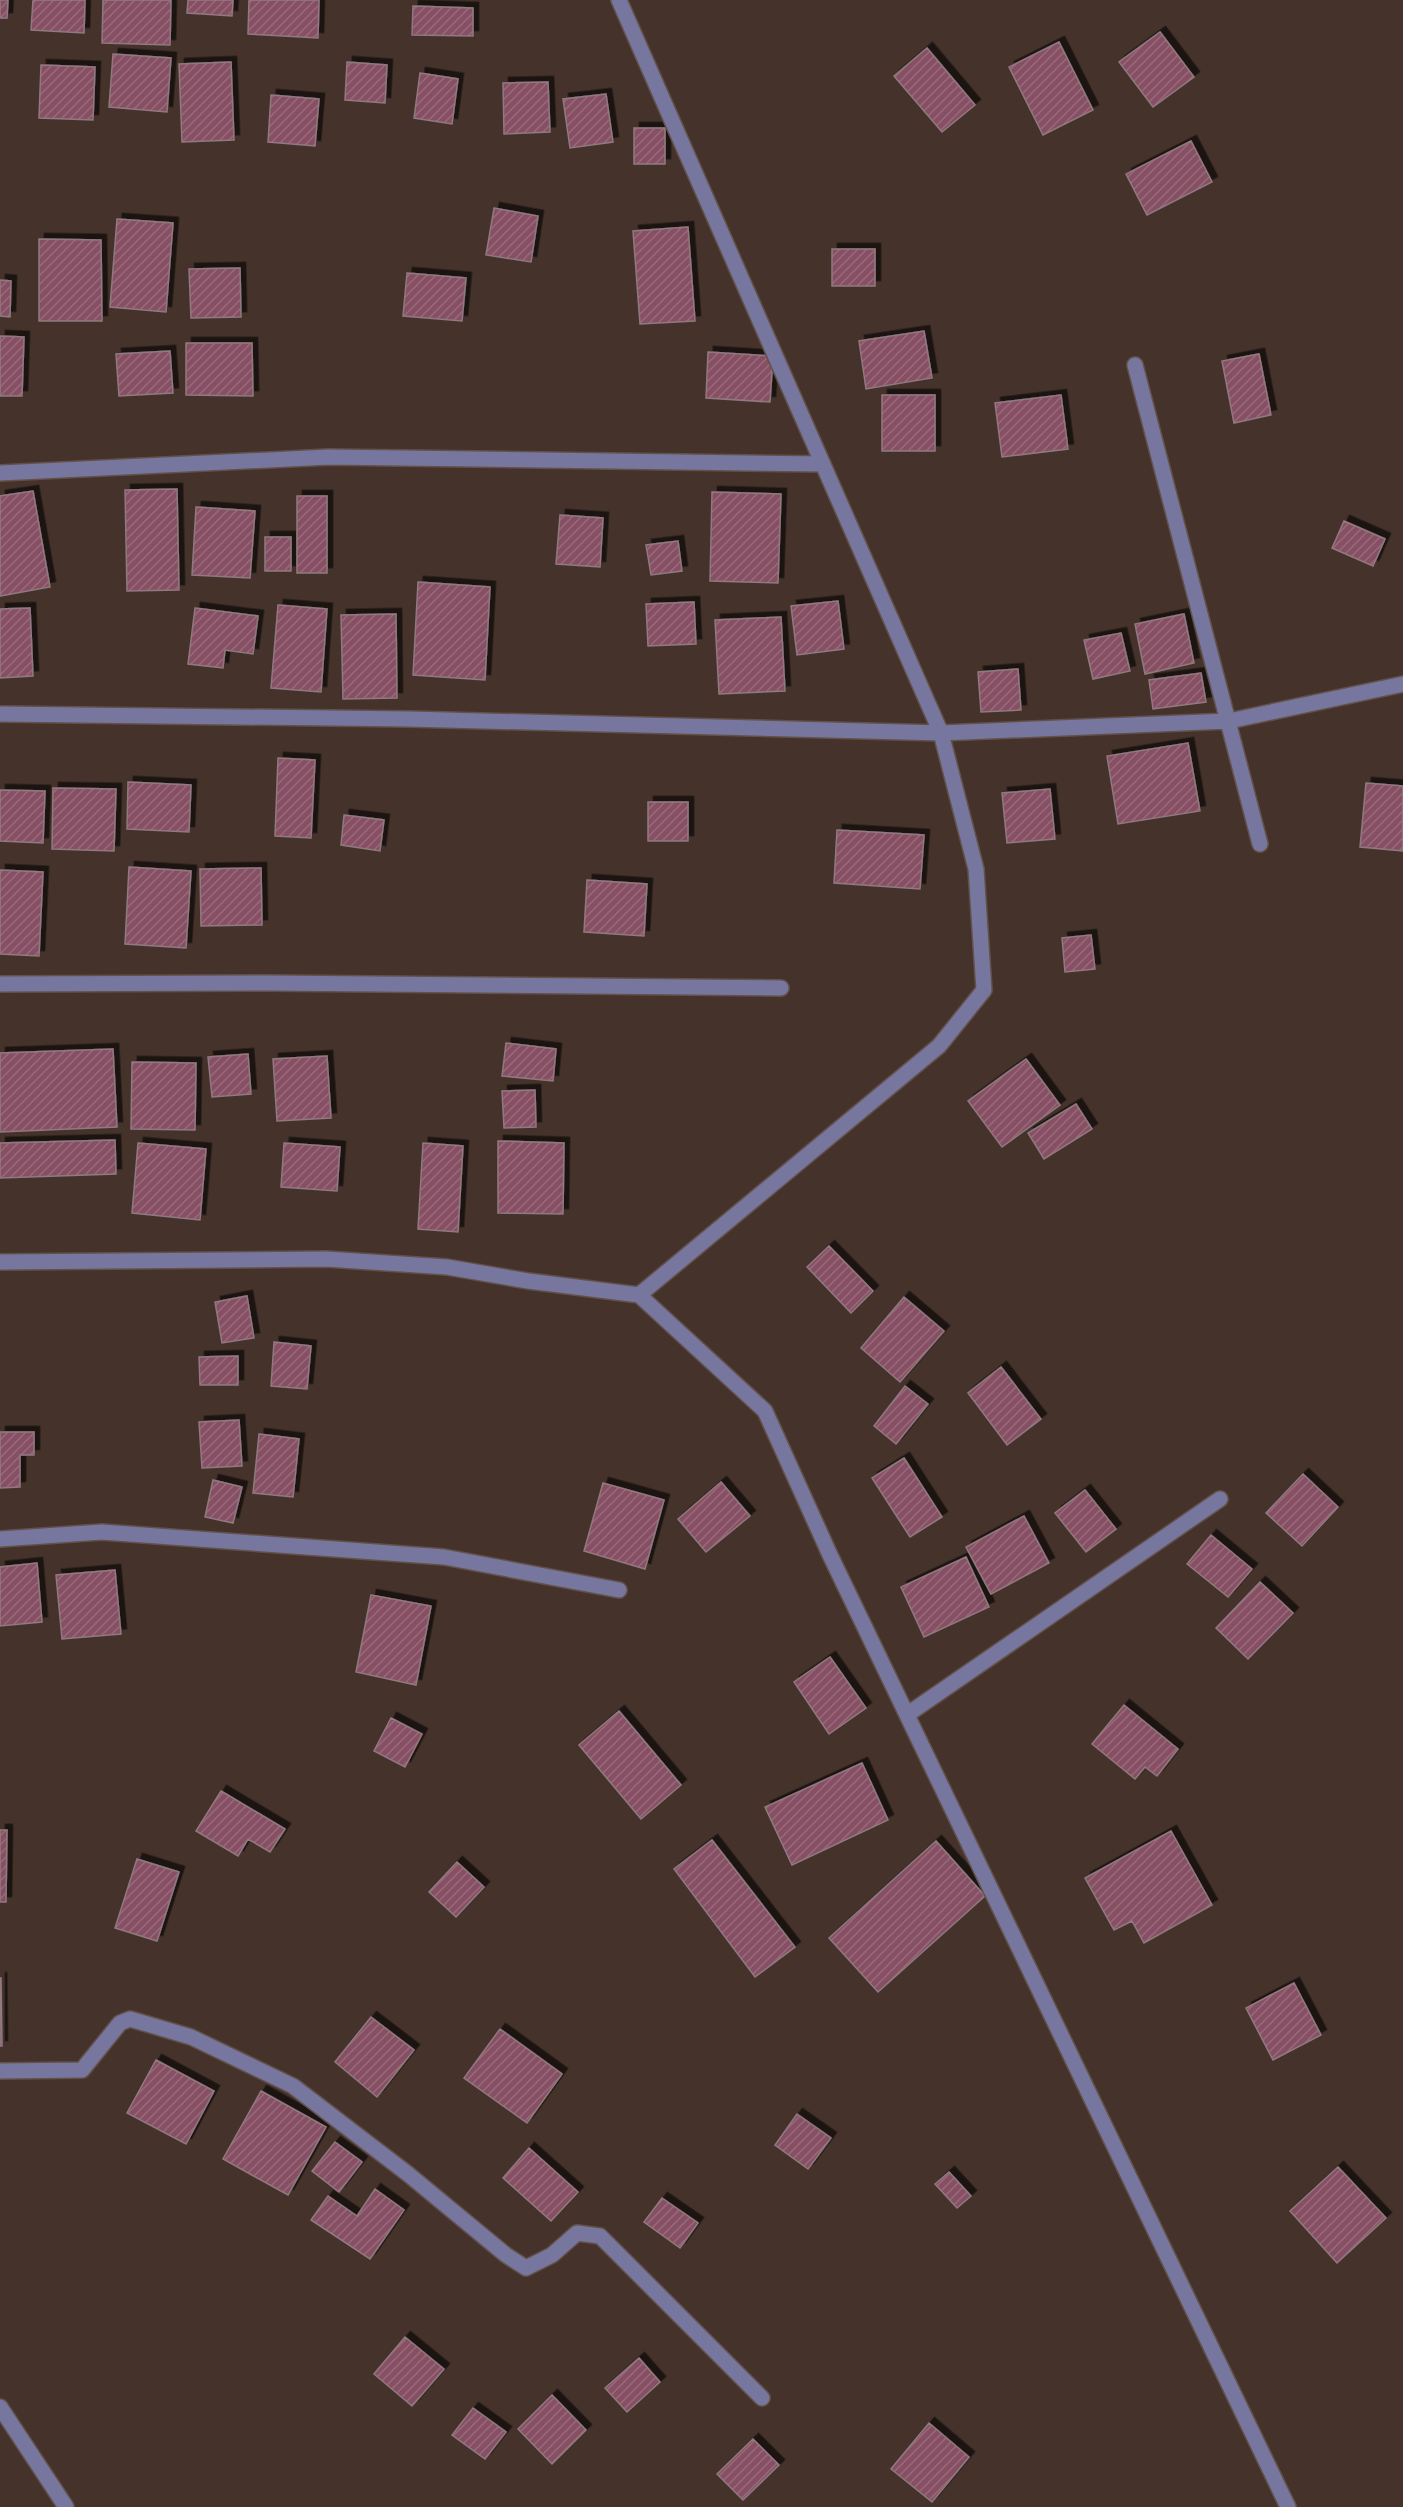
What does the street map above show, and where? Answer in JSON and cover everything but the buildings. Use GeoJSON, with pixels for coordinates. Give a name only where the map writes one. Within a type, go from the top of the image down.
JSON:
{"type":"FeatureCollection","features":[{"type":"Feature","properties":{"kind":"street"},"geometry":{"type":"LineString","coordinates":[[619,0],[941,733],[976,869],[984,990],[939,1046],[639,1294]]}},
{"type":"Feature","properties":{"kind":"street"},"geometry":{"type":"LineString","coordinates":[[1135,365],[1260,844]]}},
{"type":"Feature","properties":{"kind":"street"},"geometry":{"type":"LineString","coordinates":[[0,473],[329,457],[822,464]]}},
{"type":"Feature","properties":{"kind":"street"},"geometry":{"type":"LineString","coordinates":[[0,714],[409,718],[941,733],[1228,721],[1403,684]]}},
{"type":"Feature","properties":{"kind":"street"},"geometry":{"type":"LineString","coordinates":[[0,984],[280,983],[781,988]]}},
{"type":"Feature","properties":{"kind":"street"},"geometry":{"type":"LineString","coordinates":[[0,1262],[326,1259],[447,1267],[528,1281],[639,1294],[765,1410],[830,1555],[1288,2507]]}},
{"type":"Feature","properties":{"kind":"street"},"geometry":{"type":"LineString","coordinates":[[908,1714],[1220,1499]]}},
{"type":"Feature","properties":{"kind":"street"},"geometry":{"type":"LineString","coordinates":[[0,1539],[102,1532],[444,1557],[619,1590]]}},
{"type":"Feature","properties":{"kind":"street"},"geometry":{"type":"LineString","coordinates":[[0,2071],[82,2070],[120,2023],[130,2019],[191,2037],[293,2086],[408,2174],[506,2255],[526,2268],[552,2255],[577,2233],[600,2236],[762,2398]]}},
{"type":"Feature","properties":{"kind":"street"},"geometry":{"type":"LineString","coordinates":[[0,2436],[4,2414]]}},
{"type":"Feature","properties":{"kind":"street"},"geometry":{"type":"LineString","coordinates":[[4,2414],[66,2507]]}}]}
